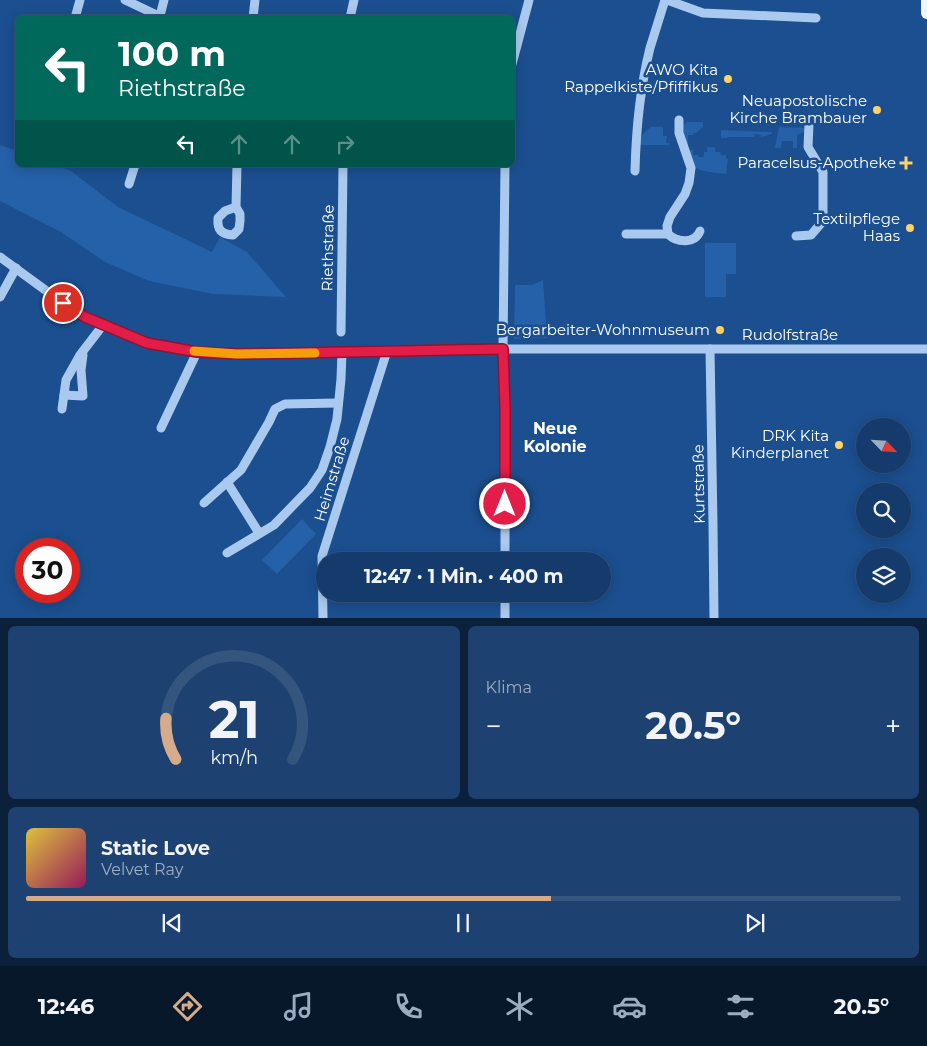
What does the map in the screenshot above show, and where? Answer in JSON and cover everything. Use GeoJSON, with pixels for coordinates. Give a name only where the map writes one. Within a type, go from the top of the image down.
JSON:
{"type":"FeatureCollection","features":[{"type":"Feature","properties":{"kind":"main road"},"geometry":{"type":"LineString","coordinates":[[927,0],[927,13]]}},
{"type":"Feature","properties":{"kind":"street"},"geometry":{"type":"LineString","coordinates":[[76,15],[80,0]]}},
{"type":"Feature","properties":{"kind":"street"},"geometry":{"type":"LineString","coordinates":[[125,0],[157,15]]}},
{"type":"Feature","properties":{"kind":"street"},"geometry":{"type":"LineString","coordinates":[[161,15],[164,0]]}},
{"type":"Feature","properties":{"kind":"street"},"geometry":{"type":"LineString","coordinates":[[253,15],[255,0]]}},
{"type":"Feature","properties":{"kind":"street"},"geometry":{"type":"LineString","coordinates":[[351,15],[354,0]]}},
{"type":"Feature","properties":{"kind":"street"},"geometry":{"type":"LineString","coordinates":[[515,53],[529,0]]}},
{"type":"Feature","properties":{"kind":"street"},"geometry":{"type":"LineString","coordinates":[[635,171],[638,121],[650,49],[666,0],[703,14],[816,18]]}},
{"type":"Feature","properties":{"kind":"street"},"geometry":{"type":"LineString","coordinates":[[668,234],[667,226],[670,217],[685,194],[691,168],[679,134],[678,120]]}},
{"type":"Feature","properties":{"kind":"street"},"geometry":{"type":"LineString","coordinates":[[796,236],[811,235],[823,221],[823,172],[808,147],[809,124]]}},
{"type":"Feature","properties":{"kind":"street"},"geometry":{"type":"LineString","coordinates":[[129,184],[134,167]]}},
{"type":"Feature","properties":{"kind":"street"},"geometry":{"type":"LineString","coordinates":[[236,207],[237,167]]}},
{"type":"Feature","properties":{"kind":"street","name":"Riethstraße"},"geometry":{"type":"LineString","coordinates":[[341,332],[343,167]]}},
{"type":"Feature","properties":{"kind":"street"},"geometry":{"type":"LineString","coordinates":[[505,167],[503,349],[505,552]]}},
{"type":"Feature","properties":{"kind":"street"},"geometry":{"type":"LineString","coordinates":[[626,234],[668,234],[671,237],[686,241],[694,240],[700,231]]}},
{"type":"Feature","properties":{"kind":"street"},"geometry":{"type":"LineString","coordinates":[[0,257],[85,317],[147,343],[197,352],[237,354],[503,349]]}},
{"type":"Feature","properties":{"kind":"street"},"geometry":{"type":"LineString","coordinates":[[0,297],[16,268]]}},
{"type":"Feature","properties":{"kind":"street"},"geometry":{"type":"LineString","coordinates":[[62,409],[66,380],[83,351],[103,325]]}},
{"type":"Feature","properties":{"kind":"street","name":"Rudolfstraße"},"geometry":{"type":"LineString","coordinates":[[503,349],[927,349]]}},
{"type":"Feature","properties":{"kind":"street","name":"Kurtstraße"},"geometry":{"type":"LineString","coordinates":[[710,349],[714,618]]}},
{"type":"Feature","properties":{"kind":"street"},"geometry":{"type":"LineString","coordinates":[[64,396],[83,396],[81,370],[83,351]]}},
{"type":"Feature","properties":{"kind":"street","name":"Heimstraße"},"geometry":{"type":"LineString","coordinates":[[323,618],[322,556],[387,351]]}},
{"type":"Feature","properties":{"kind":"street"},"geometry":{"type":"LineString","coordinates":[[161,428],[197,352]]}},
{"type":"Feature","properties":{"kind":"street"},"geometry":{"type":"LineString","coordinates":[[226,554],[274,524],[310,488],[322,470],[337,419],[342,352]]}},
{"type":"Feature","properties":{"kind":"street"},"geometry":{"type":"LineString","coordinates":[[204,503],[241,470],[269,422],[274,409],[284,404],[338,403]]}},
{"type":"Feature","properties":{"kind":"street"},"geometry":{"type":"LineString","coordinates":[[227,482],[259,533]]}},
{"type":"Feature","properties":{"kind":"street"},"geometry":{"type":"LineString","coordinates":[[505,602],[505,618]]}},
{"type":"Feature","properties":{"kind":"shaded area"},"geometry":{"type":"Polygon","coordinates":[[[687,122],[703,122],[703,127],[696,133],[693,133],[693,135],[688,135],[688,150],[693,150],[693,155],[704,157],[707,147],[715,147],[715,152],[726,155],[726,159],[728,159],[726,174],[704,171],[694,166],[688,155],[685,142],[684,124],[687,122]]]}},
{"type":"Feature","properties":{"kind":"shaded area"},"geometry":{"type":"Polygon","coordinates":[[[651,127],[663,127],[663,136],[667,136],[666,143],[669,143],[669,145],[638,145],[643,134],[651,127]]]}},
{"type":"Feature","properties":{"kind":"shaded area"},"geometry":{"type":"Polygon","coordinates":[[[779,127],[803,128],[805,130],[797,135],[797,148],[793,148],[793,141],[782,141],[781,148],[775,148],[779,127]]]}},
{"type":"Feature","properties":{"kind":"shaded area"},"geometry":{"type":"Polygon","coordinates":[[[721,130],[772,132],[772,134],[761,137],[761,135],[755,134],[754,137],[721,138],[721,130]]]}},
{"type":"Feature","properties":{"kind":"shaded area"},"geometry":{"type":"Polygon","coordinates":[[[0,145],[15,150],[15,167],[60,167],[71,171],[118,207],[212,252],[220,237],[247,252],[286,297],[213,294],[149,281],[105,262],[61,232],[0,201],[0,145]]]}},
{"type":"Feature","properties":{"kind":"shaded area"},"geometry":{"type":"Polygon","coordinates":[[[705,243],[736,243],[736,274],[726,274],[726,297],[705,297],[705,243]]]}},
{"type":"Feature","properties":{"kind":"shaded area"},"geometry":{"type":"Polygon","coordinates":[[[543,280],[547,338],[514,339],[515,285],[532,285],[543,280]]]}},
{"type":"Feature","properties":{"kind":"shaded area"},"geometry":{"type":"Polygon","coordinates":[[[302,519],[316,534],[277,574],[262,560],[302,519]]]}},
{"type":"Feature","properties":{"kind":"slow traffic"},"geometry":{"type":"LineString","coordinates":[[194,351],[237,354],[315,353]]}},
{"type":"Feature","properties":{"kind":"place","name":"AWO Kita Rappelkiste/Pfiffikus"},"geometry":{"type":"Point","coordinates":[728,79]}},
{"type":"Feature","properties":{"kind":"place","name":"Neuapostolische Kirche Brambauer"},"geometry":{"type":"Point","coordinates":[877,110]}},
{"type":"Feature","properties":{"kind":"place","name":"Paracelsus-Apotheke"},"geometry":{"type":"Point","coordinates":[906,163]}},
{"type":"Feature","properties":{"kind":"place","name":"Textilpflege Haas"},"geometry":{"type":"Point","coordinates":[910,228]}},
{"type":"Feature","properties":{"kind":"place","name":"Bergarbeiter-Wohnmuseum"},"geometry":{"type":"Point","coordinates":[720,330]}},
{"type":"Feature","properties":{"kind":"place","name":"DRK Kita Kinderplanet"},"geometry":{"type":"Point","coordinates":[839,445]}},
{"type":"Feature","properties":{"kind":"district","name":"Neue Kolonie"},"geometry":{"type":"Point","coordinates":[555,437]}},
{"type":"Feature","properties":{"kind":"route"},"geometry":{"type":"LineString","coordinates":[[63,303],[85,317],[147,343],[197,352],[237,354],[503,349],[505,380],[505,504]]}}]}
